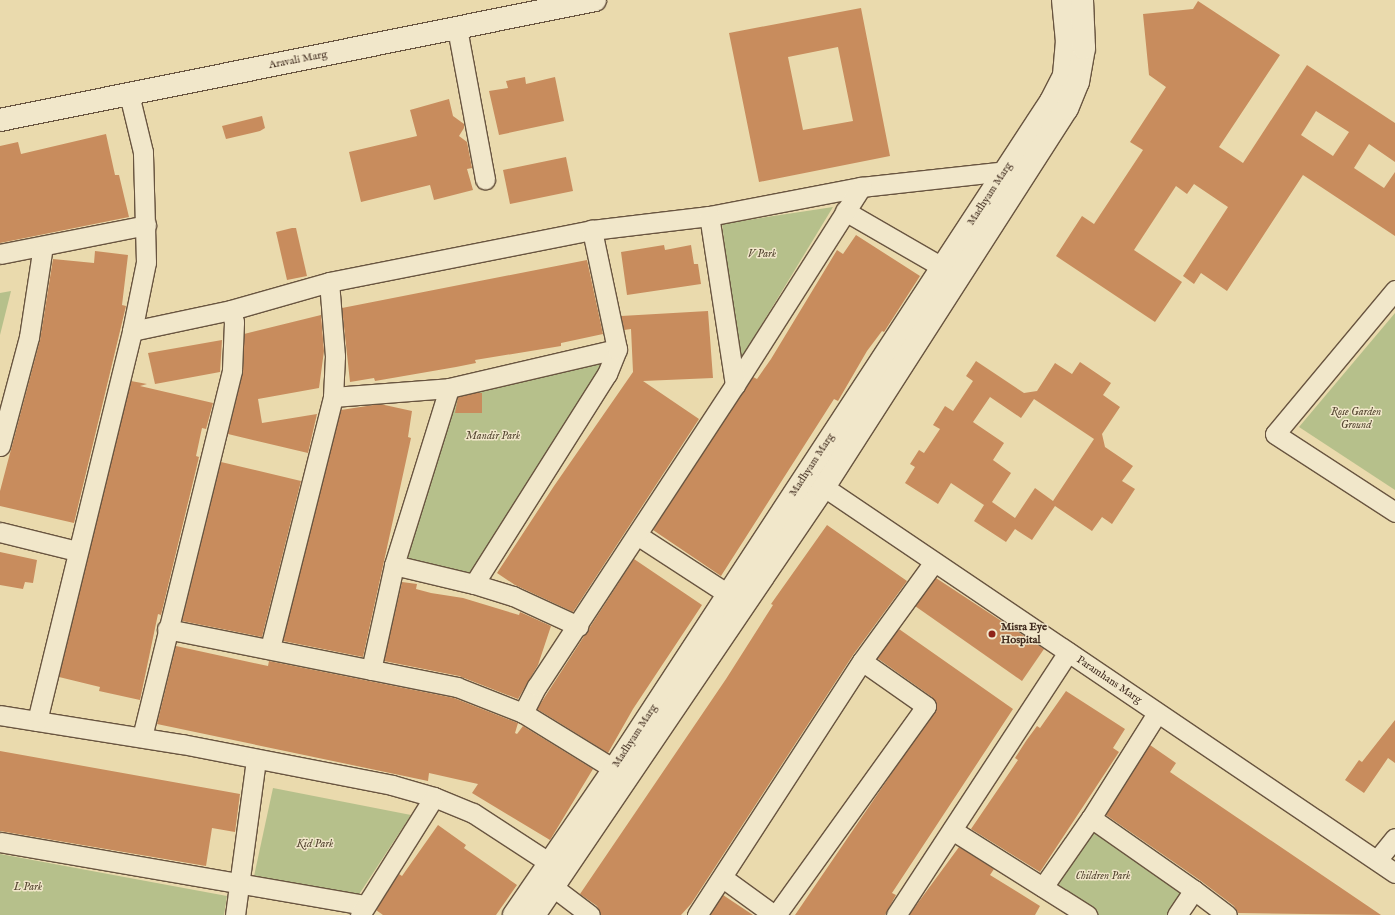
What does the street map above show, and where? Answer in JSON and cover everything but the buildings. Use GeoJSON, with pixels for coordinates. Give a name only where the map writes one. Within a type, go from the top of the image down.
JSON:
{"type":"FeatureCollection","features":[{"type":"Feature","properties":{"kind":"street","name":"Aravali Marg"},"geometry":{"type":"LineString","coordinates":[[0,120],[595,0]]}},
{"type":"Feature","properties":{"kind":"street","name":"Madhyam Marg"},"geometry":{"type":"LineString","coordinates":[[534,915],[555,874],[614,769],[1051,101],[1064,75],[1067,42],[1063,0]]}},
{"type":"Feature","properties":{"kind":"street","name":"Madhyam Marg"},"geometry":{"type":"LineString","coordinates":[[514,915],[555,874],[824,487],[1067,109],[1078,82],[1084,48],[1082,0]]}},
{"type":"Feature","properties":{"kind":"street"},"geometry":{"type":"LineString","coordinates":[[457,28],[485,179]]}},
{"type":"Feature","properties":{"kind":"street"},"geometry":{"type":"LineString","coordinates":[[37,721],[77,551],[132,331],[146,262],[143,152],[129,94]]}},
{"type":"Feature","properties":{"kind":"street"},"geometry":{"type":"LineString","coordinates":[[132,331],[231,310],[329,282],[592,230],[709,216],[861,187],[1005,171]]}},
{"type":"Feature","properties":{"kind":"street"},"geometry":{"type":"LineString","coordinates":[[523,713],[537,686],[578,626],[735,385],[861,187]]}},
{"type":"Feature","properties":{"kind":"street"},"geometry":{"type":"LineString","coordinates":[[845,211],[942,267]]}},
{"type":"Feature","properties":{"kind":"street"},"geometry":{"type":"LineString","coordinates":[[709,216],[735,385]]}},
{"type":"Feature","properties":{"kind":"street"},"geometry":{"type":"LineString","coordinates":[[0,254],[146,225]]}},
{"type":"Feature","properties":{"kind":"street"},"geometry":{"type":"LineString","coordinates":[[474,584],[607,374],[617,349],[592,230]]}},
{"type":"Feature","properties":{"kind":"street"},"geometry":{"type":"LineString","coordinates":[[0,446],[29,338],[43,246]]}},
{"type":"Feature","properties":{"kind":"street"},"geometry":{"type":"LineString","coordinates":[[270,648],[333,397],[335,356],[329,282]]}},
{"type":"Feature","properties":{"kind":"street"},"geometry":{"type":"LineString","coordinates":[[1395,290],[1275,434],[1395,512]]}},
{"type":"Feature","properties":{"kind":"street"},"geometry":{"type":"LineString","coordinates":[[142,737],[167,629],[232,370],[234,322],[231,310]]}},
{"type":"Feature","properties":{"kind":"street"},"geometry":{"type":"LineString","coordinates":[[333,397],[449,388],[617,349]]}},
{"type":"Feature","properties":{"kind":"street"},"geometry":{"type":"LineString","coordinates":[[372,670],[394,566],[449,388]]}},
{"type":"Feature","properties":{"kind":"street","name":"Paramhans Marg"},"geometry":{"type":"LineString","coordinates":[[824,487],[1395,873]]}},
{"type":"Feature","properties":{"kind":"street"},"geometry":{"type":"LineString","coordinates":[[0,532],[77,551]]}},
{"type":"Feature","properties":{"kind":"street"},"geometry":{"type":"LineString","coordinates":[[637,535],[728,594]]}},
{"type":"Feature","properties":{"kind":"street"},"geometry":{"type":"LineString","coordinates":[[697,915],[862,661],[934,562]]}},
{"type":"Feature","properties":{"kind":"street"},"geometry":{"type":"LineString","coordinates":[[394,566],[474,584],[513,596],[578,626]]}},
{"type":"Feature","properties":{"kind":"street"},"geometry":{"type":"LineString","coordinates":[[167,629],[270,648],[457,687],[523,713],[614,769]]}},
{"type":"Feature","properties":{"kind":"street"},"geometry":{"type":"LineString","coordinates":[[896,915],[1068,652]]}},
{"type":"Feature","properties":{"kind":"street"},"geometry":{"type":"LineString","coordinates":[[722,878],[775,915],[926,706],[862,661]]}},
{"type":"Feature","properties":{"kind":"street"},"geometry":{"type":"LineString","coordinates":[[1043,887],[1091,818],[1157,713]]}},
{"type":"Feature","properties":{"kind":"street"},"geometry":{"type":"LineString","coordinates":[[0,715],[142,737],[392,785],[434,797],[473,814],[555,874],[590,915]]}},
{"type":"Feature","properties":{"kind":"street"},"geometry":{"type":"LineString","coordinates":[[235,915],[256,760]]}},
{"type":"Feature","properties":{"kind":"street"},"geometry":{"type":"LineString","coordinates":[[0,842],[239,885],[363,910],[434,797]]}},
{"type":"Feature","properties":{"kind":"street"},"geometry":{"type":"LineString","coordinates":[[1091,818],[1227,915]]}},
{"type":"Feature","properties":{"kind":"street"},"geometry":{"type":"LineString","coordinates":[[952,830],[1087,915]]}},
{"type":"Feature","properties":{"kind":"street"},"geometry":{"type":"LineString","coordinates":[[1377,860],[1395,838]]}},
{"type":"Feature","properties":{"kind":"street"},"geometry":{"type":"LineString","coordinates":[[1177,915],[1194,890]]}},
{"type":"Feature","properties":{"kind":"green space","name":"V Park"},"geometry":{"type":"Polygon","coordinates":[[[833,207],[739,362],[722,224],[833,207]]]}},
{"type":"Feature","properties":{"kind":"green space"},"geometry":{"type":"Polygon","coordinates":[[[11,291],[0,335],[0,293],[11,291]]]}},
{"type":"Feature","properties":{"kind":"green space","name":"Rose Garden Ground"},"geometry":{"type":"Polygon","coordinates":[[[1395,313],[1395,490],[1299,427],[1395,313]]]}},
{"type":"Feature","properties":{"kind":"green space","name":"Mandir Park"},"geometry":{"type":"Polygon","coordinates":[[[617,349],[474,584],[394,565],[449,388],[617,349]]]}},
{"type":"Feature","properties":{"kind":"green space","name":"Kid Park"},"geometry":{"type":"Polygon","coordinates":[[[273,788],[411,815],[356,899],[253,881],[273,788]]]}},
{"type":"Feature","properties":{"kind":"green space","name":"Children Park"},"geometry":{"type":"Polygon","coordinates":[[[1091,818],[1190,893],[1175,915],[1087,915],[1048,890],[1091,818]]]}},
{"type":"Feature","properties":{"kind":"green space","name":"L Park"},"geometry":{"type":"Polygon","coordinates":[[[0,854],[227,896],[224,915],[0,915],[0,854]]]}},
{"type":"Feature","properties":{"kind":"place","name":"Misra Eye Hospital"},"geometry":{"type":"Point","coordinates":[992,634]}}]}
